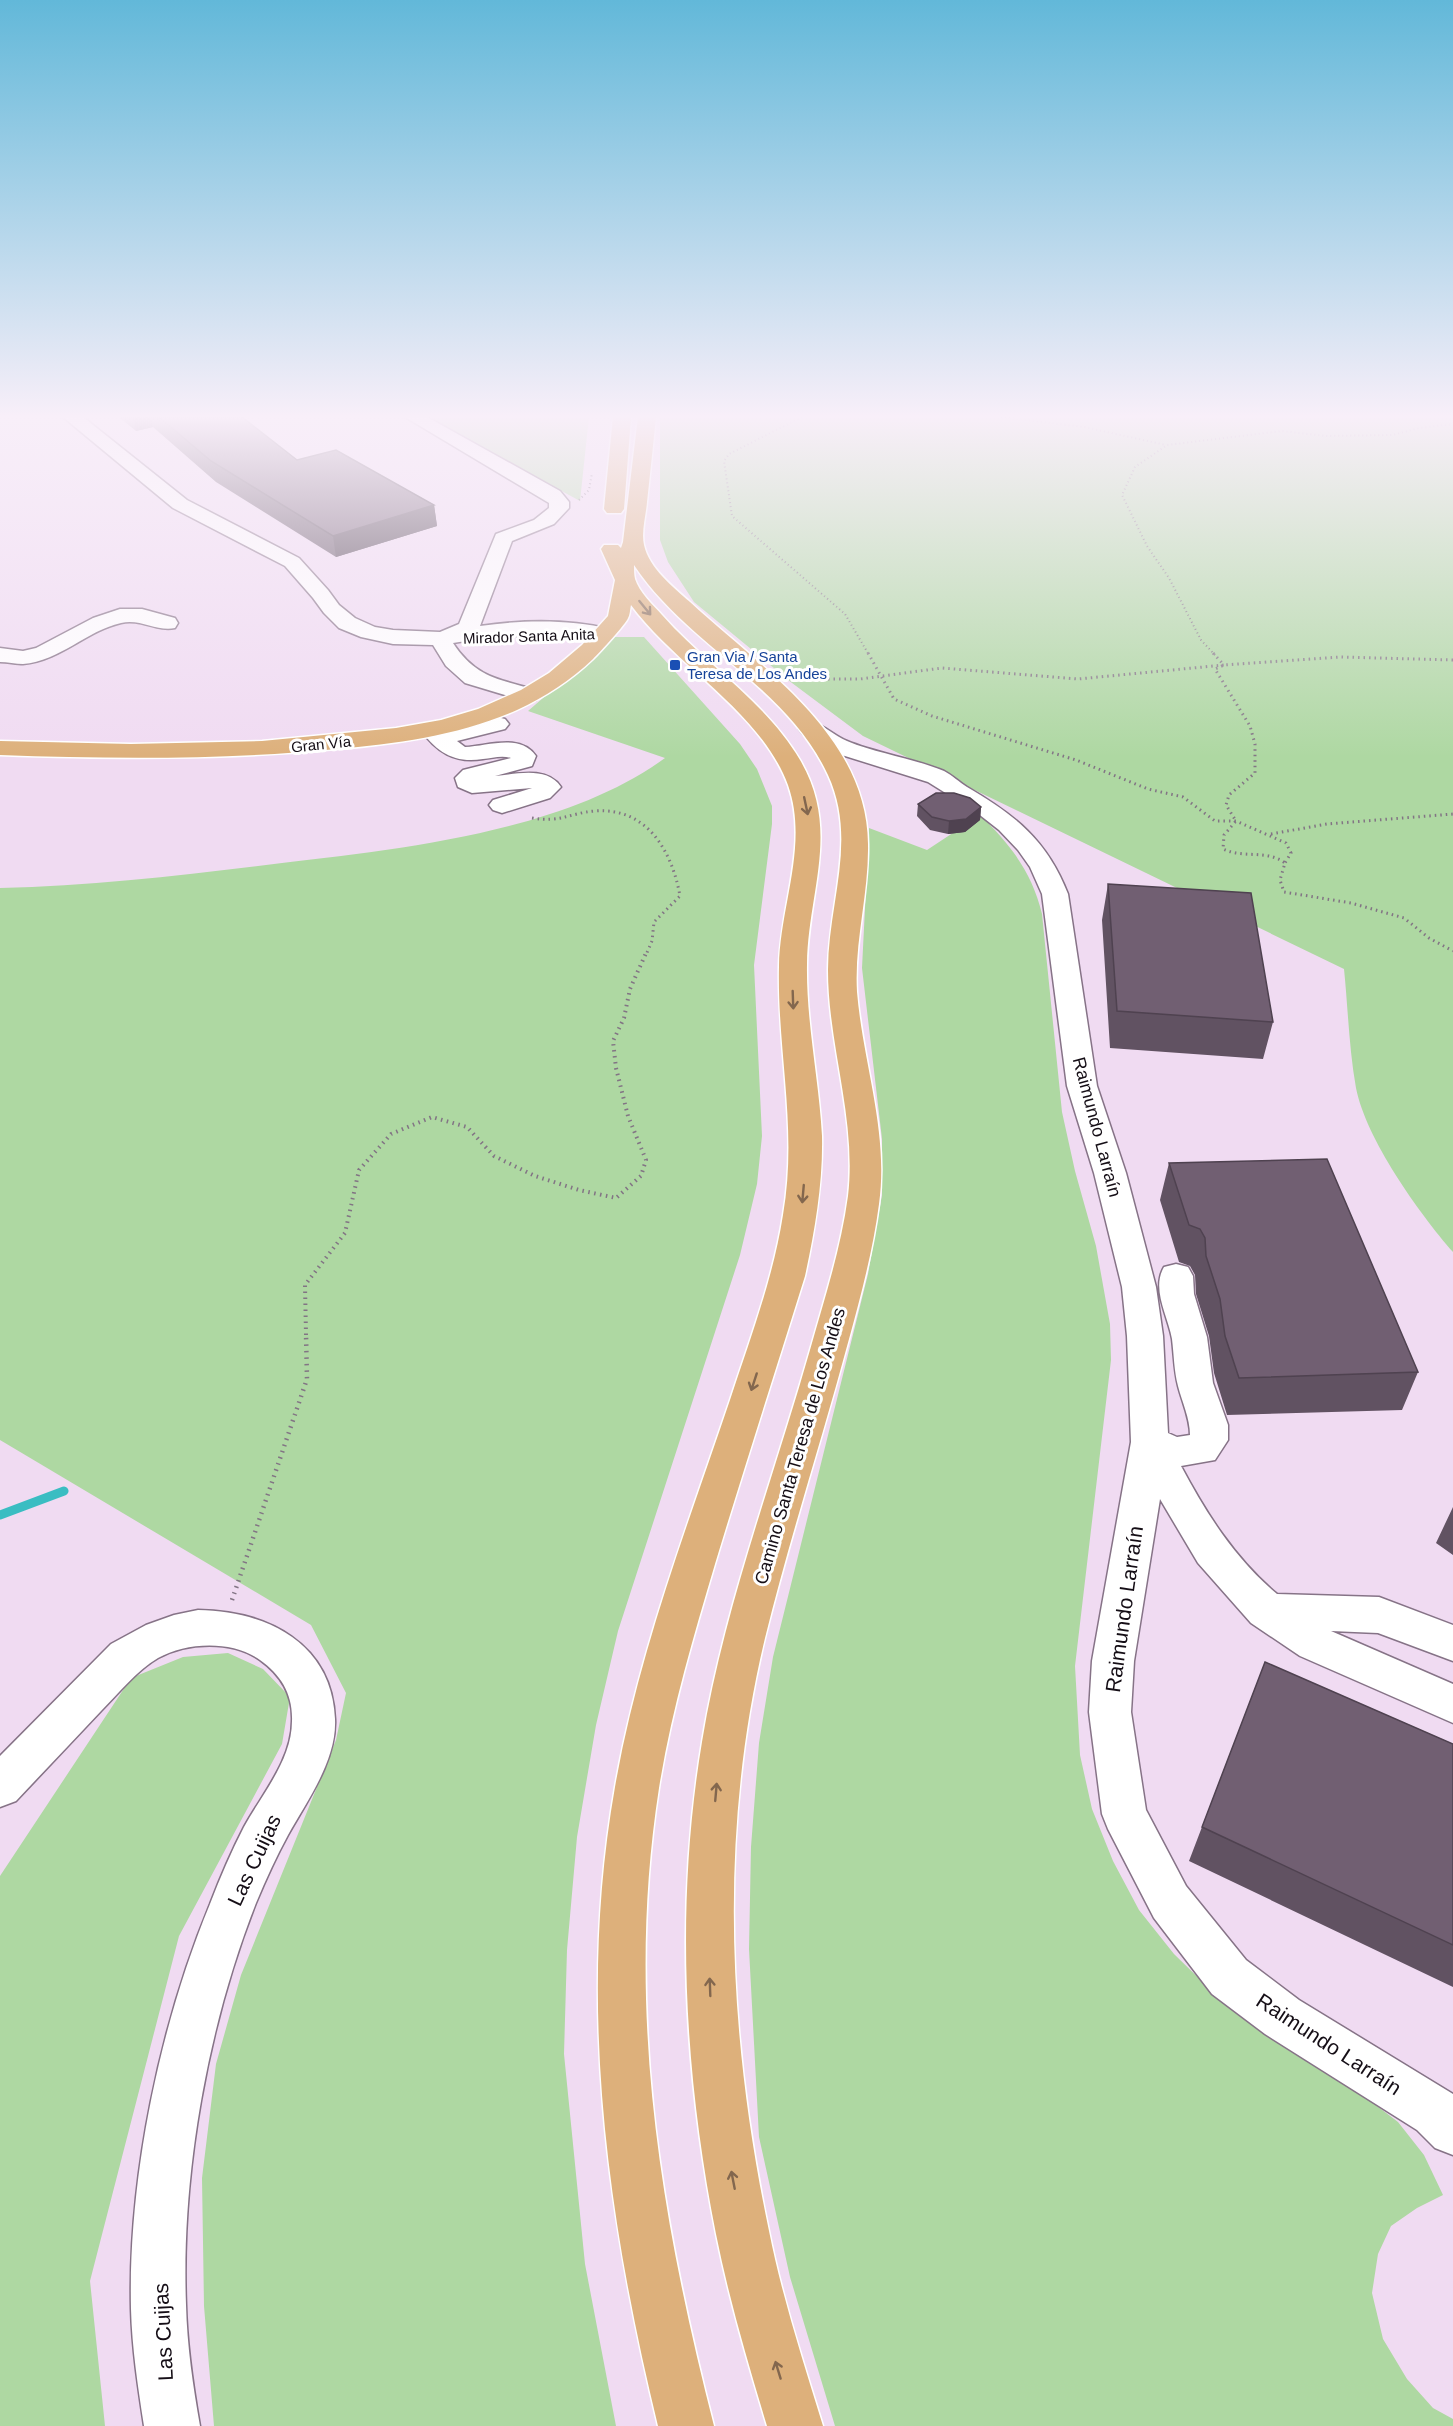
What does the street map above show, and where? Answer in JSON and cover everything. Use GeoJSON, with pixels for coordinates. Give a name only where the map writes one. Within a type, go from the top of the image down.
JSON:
{"type":"FeatureCollection","features":[{"type":"Feature","properties":{"kind":"main road"},"geometry":{"type":"LineString","coordinates":[[622,530],[622,546]]}},
{"type":"Feature","properties":{"kind":"main road"},"geometry":{"type":"LineString","coordinates":[[625,530],[622,546],[607,557],[605,630],[646,633]]}},
{"type":"Feature","properties":{"kind":"main road","name":"Camino Santa Teresa de Los Andes"},"geometry":{"type":"LineString","coordinates":[[622,546],[616,566],[646,633],[712,656],[764,679],[811,729],[835,764],[851,805],[856,845],[842,967],[846,1013],[865,1139],[864,1194],[850,1271],[741,1655],[717,1779],[708,1920],[711,2000],[732,2172],[766,2332],[795,2426]]}},
{"type":"Feature","properties":{"kind":"main road","name":"Camino Santa Teresa de Los Andes"},"geometry":{"type":"LineString","coordinates":[[622,546],[647,573],[712,656],[789,762],[801,788],[806,807],[809,848],[796,923],[793,958],[795,1033],[805,1120],[805,1168],[801,1221],[788,1276],[668,1650],[637,1789],[627,1861],[621,2013],[634,2175],[652,2277],[686,2426]]}},
{"type":"Feature","properties":{"kind":"main road","name":"Gran Vía"},"geometry":{"type":"LineString","coordinates":[[0,748],[142,753],[228,751],[436,733],[528,695],[559,676],[618,618],[625,582]]}},
{"type":"Feature","properties":{"kind":"main road"},"geometry":{"type":"LineString","coordinates":[[712,656],[770,716],[800,755],[819,762],[835,764]]}},
{"type":"Feature","properties":{"kind":"street","name":"Mirador Santa Anita"},"geometry":{"type":"LineString","coordinates":[[231,530],[292,562],[321,594],[331,609],[347,623],[369,632],[393,637],[464,640],[563,638],[605,630]]}},
{"type":"Feature","properties":{"kind":"street","name":"Mirador Santa Anita"},"geometry":{"type":"LineString","coordinates":[[445,638],[468,628],[503,538],[525,530]]}},
{"type":"Feature","properties":{"kind":"street"},"geometry":{"type":"LineString","coordinates":[[0,655],[16,657],[45,653],[102,621],[119,615],[145,614],[167,623]]}},
{"type":"Feature","properties":{"kind":"street"},"geometry":{"type":"LineString","coordinates":[[445,638],[454,661],[473,678],[528,695]]}},
{"type":"Feature","properties":{"kind":"street"},"geometry":{"type":"LineString","coordinates":[[436,733],[497,724]]}},
{"type":"Feature","properties":{"kind":"street","name":"Raimundo Larraín"},"geometry":{"type":"LineString","coordinates":[[811,729],[837,746],[937,777],[949,788],[985,807],[1015,830],[1047,870],[1054,894],[1082,1086],[1110,1173],[1140,1287],[1145,1336],[1150,1442],[1113,1661],[1110,1712],[1124,1814],[1170,1902],[1229,1977],[1282,2017],[1435,2112],[1453,2130]]}},
{"type":"Feature","properties":{"kind":"street"},"geometry":{"type":"LineString","coordinates":[[436,733],[459,752],[468,754],[515,750],[524,756],[523,761],[519,763],[472,775],[467,778],[467,782],[472,786],[536,780],[546,783],[549,787],[542,794],[525,796],[502,805]]}},
{"type":"Feature","properties":{"kind":"street","name":"Raimundo Larraín"},"geometry":{"type":"LineString","coordinates":[[835,764],[876,764],[929,784],[949,788]]}},
{"type":"Feature","properties":{"kind":"street","name":"Raimundo Larraín"},"geometry":{"type":"LineString","coordinates":[[851,805],[853,779],[857,771],[869,766],[893,769]]}},
{"type":"Feature","properties":{"kind":"street"},"geometry":{"type":"LineString","coordinates":[[1150,1442],[1176,1452],[1202,1449],[1209,1440],[1209,1425],[1195,1383],[1189,1337],[1177,1294],[1176,1276]]}},
{"type":"Feature","properties":{"kind":"street","name":"Raimundo Larraín"},"geometry":{"type":"LineString","coordinates":[[1150,1442],[1172,1489],[1203,1540],[1244,1591],[1265,1611],[1304,1637],[1453,1704]]}},
{"type":"Feature","properties":{"kind":"street"},"geometry":{"type":"LineString","coordinates":[[1265,1611],[1379,1615],[1453,1643]]}},
{"type":"Feature","properties":{"kind":"street","name":"Las Cuijas"},"geometry":{"type":"LineString","coordinates":[[0,1786],[126,1657],[141,1646],[175,1632],[207,1628],[256,1636],[288,1656],[301,1671],[309,1687],[314,1723],[311,1743],[304,1763],[264,1835],[225,1922],[209,1970],[182,2072],[165,2180],[160,2247],[159,2316],[164,2377],[172,2426]]}},
{"type":"Feature","properties":{"kind":"path"},"geometry":{"type":"LineString","coordinates":[[748,530],[845,614],[894,699],[932,716],[1076,760],[1148,789],[1182,797],[1215,821],[1236,821],[1270,834],[1286,843],[1291,853],[1280,880],[1284,892],[1351,903],[1404,918],[1429,938],[1453,951]]}},
{"type":"Feature","properties":{"kind":"path"},"geometry":{"type":"LineString","coordinates":[[1139,530],[1201,640],[1224,665]]}},
{"type":"Feature","properties":{"kind":"path"},"geometry":{"type":"LineString","coordinates":[[788,679],[860,679],[942,668],[1078,679],[1224,665],[1332,658],[1382,657],[1431,662],[1453,660]]}},
{"type":"Feature","properties":{"kind":"path"},"geometry":{"type":"LineString","coordinates":[[1224,665],[1215,669],[1220,683],[1252,733],[1254,744],[1255,773],[1229,795],[1226,805],[1236,821]]}},
{"type":"Feature","properties":{"kind":"path"},"geometry":{"type":"LineString","coordinates":[[222,1629],[307,1379],[305,1285],[345,1233],[359,1170],[391,1134],[432,1118],[467,1127],[494,1156],[535,1176],[579,1191],[616,1198],[641,1176],[646,1160],[628,1116],[616,1068],[613,1041],[624,1018],[630,989],[652,941],[654,922],[680,896],[678,876],[657,834],[631,815],[598,811],[551,820],[499,816],[496,813],[502,805]]}},
{"type":"Feature","properties":{"kind":"path"},"geometry":{"type":"LineString","coordinates":[[1270,834],[1337,823],[1453,814]]}},
{"type":"Feature","properties":{"kind":"path"},"geometry":{"type":"LineString","coordinates":[[1236,821],[1224,835],[1223,849],[1233,856],[1262,854],[1279,856],[1286,863]]}},
{"type":"Feature","properties":{"kind":"green space"},"geometry":{"type":"Polygon","coordinates":[[[660,530],[1453,530],[1453,1252],[1410,1196],[1382,1152],[1362,1108],[1356,1088],[1352,1058],[1344,969],[863,736],[792,683],[694,602],[668,562],[660,540],[660,530]]]}},
{"type":"Feature","properties":{"kind":"green space"},"geometry":{"type":"Polygon","coordinates":[[[600,637],[644,637],[740,744],[757,769],[772,806],[772,824],[754,965],[762,1136],[757,1184],[740,1255],[618,1631],[596,1725],[577,1837],[567,1950],[564,2054],[585,2264],[616,2426],[214,2426],[204,2306],[202,2178],[216,2064],[241,1975],[336,1740],[346,1693],[311,1625],[0,1440],[0,888],[133,880],[367,853],[474,834],[527,821],[577,805],[623,784],[665,758],[528,711],[600,637]]]}},
{"type":"Feature","properties":{"kind":"green space"},"geometry":{"type":"Polygon","coordinates":[[[980,815],[1019,860],[1038,899],[1042,914],[1062,1112],[1075,1171],[1096,1246],[1110,1324],[1111,1360],[1075,1666],[1080,1755],[1092,1809],[1113,1861],[1139,1910],[1174,1954],[1215,1994],[1360,2093],[1398,2122],[1424,2155],[1443,2195],[1417,2208],[1391,2226],[1378,2254],[1372,2293],[1383,2339],[1407,2379],[1433,2408],[1453,2419],[1453,2426],[835,2426],[790,2277],[759,2137],[749,1949],[751,1847],[759,1743],[773,1657],[868,1274],[882,1195],[882,1139],[862,968],[869,828],[927,850],[980,815]]]}},
{"type":"Feature","properties":{"kind":"green space"},"geometry":{"type":"Polygon","coordinates":[[[228,1653],[263,1669],[290,1697],[282,1744],[179,1936],[90,2281],[105,2426],[0,2426],[0,1876],[131,1678],[183,1657],[228,1653]]]}},
{"type":"Feature","properties":{"kind":"building"},"geometry":{"type":"Polygon","coordinates":[[[324,530],[352,530],[333,536],[324,530]]]}},
{"type":"Feature","properties":{"kind":"building"},"geometry":{"type":"Polygon","coordinates":[[[936,793],[954,793],[970,798],[981,807],[966,819],[949,821],[932,817],[918,804],[936,793]]]}},
{"type":"Feature","properties":{"kind":"building"},"geometry":{"type":"Polygon","coordinates":[[[1108,884],[1251,893],[1273,1022],[1117,1011],[1108,884]]]}},
{"type":"Feature","properties":{"kind":"building"},"geometry":{"type":"Polygon","coordinates":[[[1327,1159],[1418,1372],[1239,1378],[1225,1336],[1220,1299],[1206,1256],[1205,1238],[1200,1229],[1189,1225],[1169,1163],[1327,1159]]]}},
{"type":"Feature","properties":{"kind":"building"},"geometry":{"type":"Polygon","coordinates":[[[1265,1662],[1453,1744],[1453,1945],[1202,1827],[1265,1662]]]}},
{"type":"Feature","properties":{"kind":"waterway"},"geometry":{"type":"LineString","coordinates":[[0,1515],[64,1491]]}},
{"type":"Feature","properties":{"kind":"place","name":"Gran Via / Santa Teresa de Los Andes"},"geometry":{"type":"Point","coordinates":[675,665]}}]}
